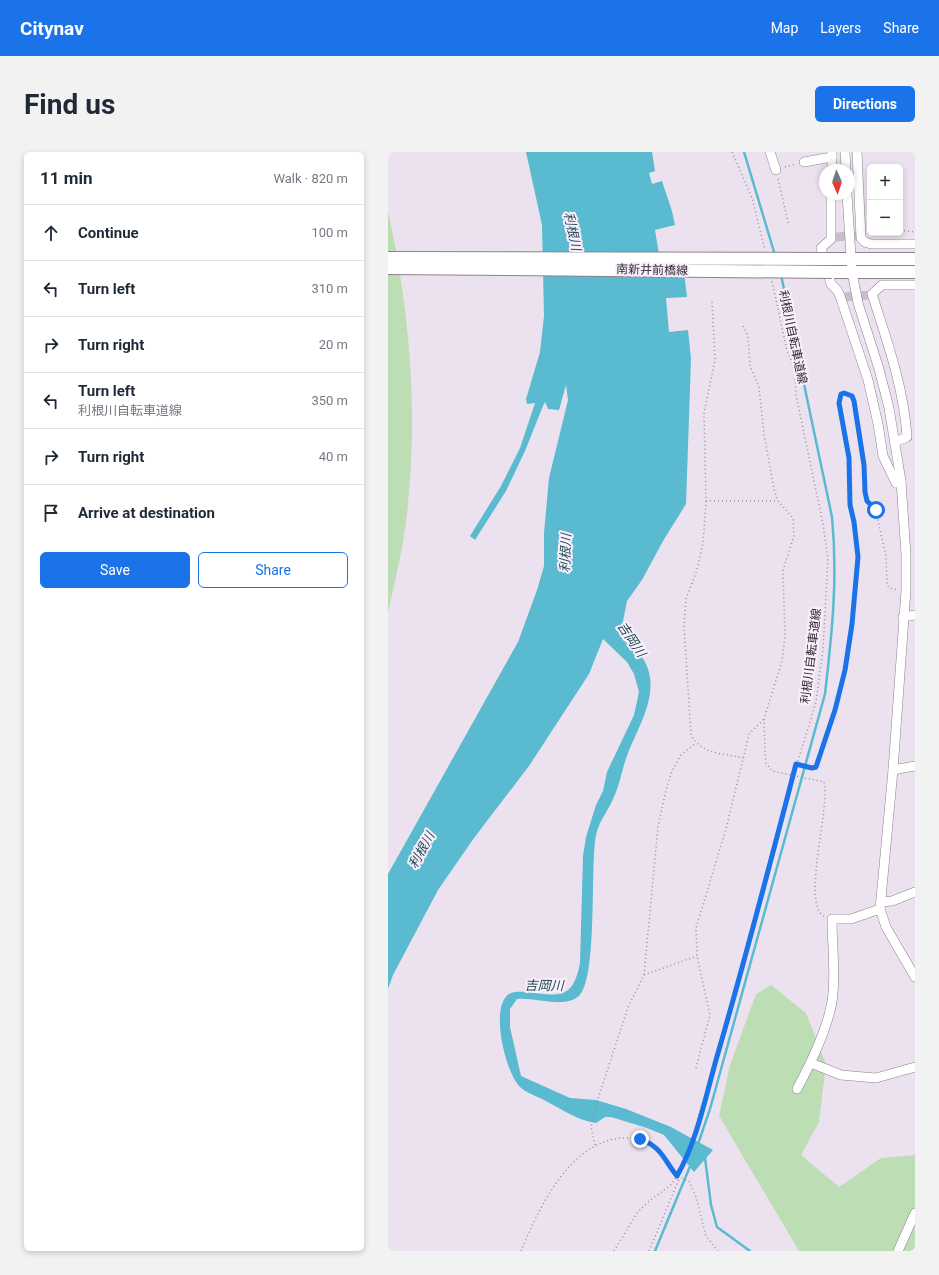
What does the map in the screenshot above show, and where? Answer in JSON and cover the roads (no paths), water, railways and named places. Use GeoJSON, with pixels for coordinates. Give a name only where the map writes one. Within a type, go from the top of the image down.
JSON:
{"type":"FeatureCollection","features":[{"type":"Feature","properties":{"kind":"main road","name":"南新井前橋線"},"geometry":{"type":"LineString","coordinates":[[388,258],[915,259]]}},
{"type":"Feature","properties":{"kind":"main road","name":"南新井前橋線"},"geometry":{"type":"LineString","coordinates":[[388,268],[915,272]]}},
{"type":"Feature","properties":{"kind":"street"},"geometry":{"type":"LineString","coordinates":[[770,152],[776,170]]}},
{"type":"Feature","properties":{"kind":"street"},"geometry":{"type":"LineString","coordinates":[[845,152],[846,164]]}},
{"type":"Feature","properties":{"kind":"street"},"geometry":{"type":"LineString","coordinates":[[857,152],[859,236],[862,240],[868,243],[915,244]]}},
{"type":"Feature","properties":{"kind":"street"},"geometry":{"type":"LineString","coordinates":[[804,162],[832,155]]}},
{"type":"Feature","properties":{"kind":"street"},"geometry":{"type":"LineString","coordinates":[[831,200],[834,237],[821,248],[830,284],[838,290],[843,297],[868,380],[884,459],[896,483],[901,481]]}},
{"type":"Feature","properties":{"kind":"street"},"geometry":{"type":"LineString","coordinates":[[847,200],[850,259],[858,304],[884,385],[901,481],[906,555],[903,617],[893,770],[880,906],[886,927],[914,971]]}},
{"type":"Feature","properties":{"kind":"street"},"geometry":{"type":"LineString","coordinates":[[881,244],[882,285]]}},
{"type":"Feature","properties":{"kind":"street"},"geometry":{"type":"LineString","coordinates":[[895,442],[907,438],[906,423],[898,381],[871,294],[882,285],[915,286]]}},
{"type":"Feature","properties":{"kind":"street"},"geometry":{"type":"LineString","coordinates":[[903,617],[915,615]]}},
{"type":"Feature","properties":{"kind":"street"},"geometry":{"type":"LineString","coordinates":[[893,770],[915,766]]}},
{"type":"Feature","properties":{"kind":"street"},"geometry":{"type":"LineString","coordinates":[[797,1089],[811,1063],[831,1010],[833,977],[832,919],[851,919],[915,892]]}},
{"type":"Feature","properties":{"kind":"street"},"geometry":{"type":"LineString","coordinates":[[811,1063],[841,1075],[876,1078],[915,1067]]}},
{"type":"Feature","properties":{"kind":"street"},"geometry":{"type":"LineString","coordinates":[[898,1251],[915,1213]]}},
{"type":"Feature","properties":{"kind":"water","name":"利根川"},"geometry":{"type":"Polygon","coordinates":[[[526,152],[652,152],[655,171],[649,173],[652,184],[662,181],[675,225],[655,230],[660,260],[682,257],[687,297],[666,298],[669,332],[688,330],[691,359],[686,504],[663,541],[642,580],[627,601],[622,626],[624,641],[636,650],[642,657],[648,669],[650,693],[643,718],[628,753],[615,794],[599,825],[596,835],[594,850],[591,945],[589,967],[585,985],[579,996],[566,1002],[517,999],[510,1009],[510,1027],[521,1076],[570,1098],[596,1100],[626,1109],[671,1127],[713,1150],[694,1172],[664,1135],[611,1117],[605,1117],[596,1123],[589,1122],[569,1114],[551,1103],[522,1089],[515,1080],[510,1069],[502,1040],[500,1012],[503,1001],[509,994],[513,992],[548,994],[563,993],[573,984],[577,975],[580,963],[583,856],[586,837],[596,805],[603,791],[607,772],[634,715],[639,692],[634,674],[627,662],[603,639],[589,674],[529,766],[474,838],[438,890],[393,975],[388,989],[388,874],[518,642],[544,566],[544,533],[549,478],[568,400],[566,385],[559,410],[548,409],[545,402],[525,451],[506,491],[475,540],[470,536],[501,486],[520,448],[535,403],[527,404],[526,399],[540,352],[544,316],[542,225],[526,152]]]}},
{"type":"Feature","properties":{"kind":"waterway"},"geometry":{"type":"LineString","coordinates":[[744,152],[775,255]]}},
{"type":"Feature","properties":{"kind":"waterway"},"geometry":{"type":"LineString","coordinates":[[698,1144],[710,1109],[825,694],[830,649],[834,584],[834,540],[832,517],[781,275]]}},
{"type":"Feature","properties":{"kind":"waterway","name":"吉岡川"},"geometry":{"type":"LineString","coordinates":[[703,1156],[705,1158],[711,1205],[717,1227],[750,1251]]}},
{"type":"Feature","properties":{"kind":"waterway"},"geometry":{"type":"LineString","coordinates":[[655,1251],[691,1164]]}},
{"type":"Feature","properties":{"kind":"tunnel"},"geometry":{"type":"LineString","coordinates":[[836,237],[857,236]]}},
{"type":"Feature","properties":{"kind":"tunnel"},"geometry":{"type":"LineString","coordinates":[[845,297],[870,295]]}}]}
